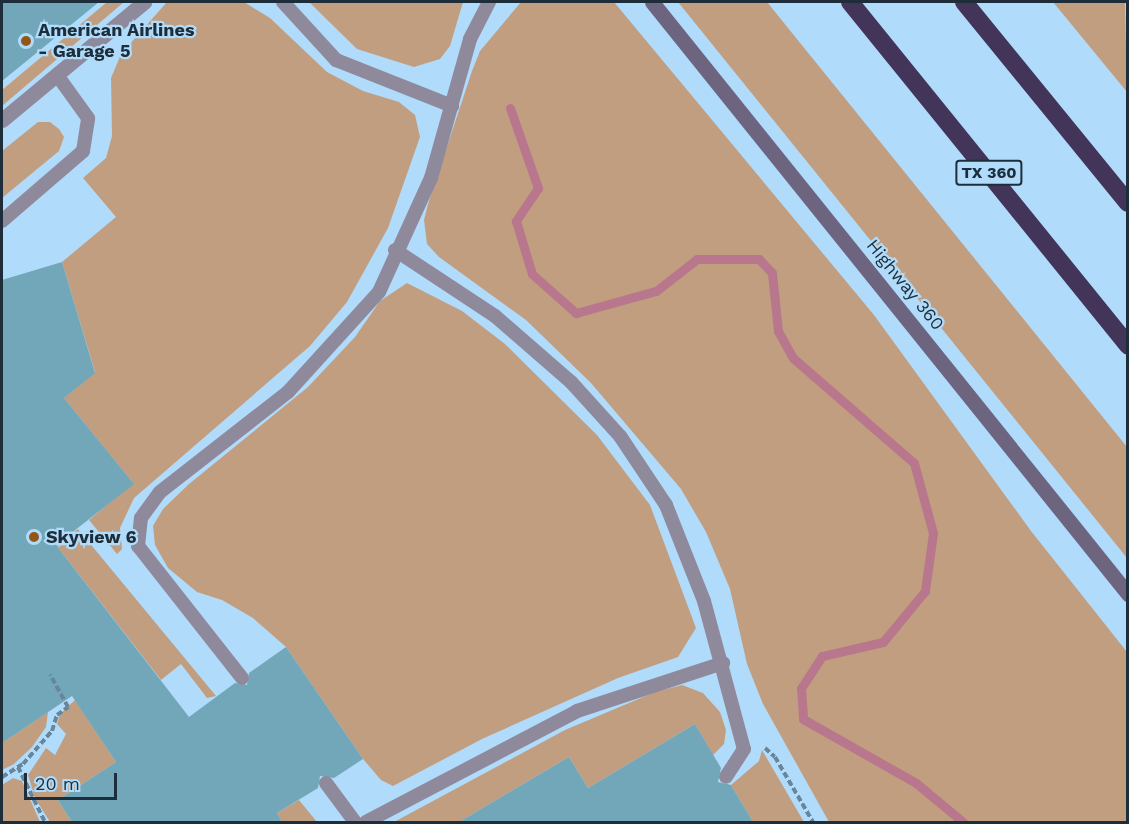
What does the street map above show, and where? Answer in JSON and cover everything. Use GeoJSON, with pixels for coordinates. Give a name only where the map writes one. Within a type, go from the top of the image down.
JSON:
{"type":"FeatureCollection","features":[{"type":"Feature","properties":{"kind":"highway","name":"TX 360"},"geometry":{"type":"LineString","coordinates":[[850,2],[1128,345]]}},
{"type":"Feature","properties":{"kind":"highway"},"geometry":{"type":"LineString","coordinates":[[964,2],[1128,203]]}},
{"type":"Feature","properties":{"kind":"main road","name":"Highway 360"},"geometry":{"type":"LineString","coordinates":[[652,2],[1128,594]]}},
{"type":"Feature","properties":{"kind":"street"},"geometry":{"type":"LineString","coordinates":[[2,120],[144,2]]}},
{"type":"Feature","properties":{"kind":"lane"},"geometry":{"type":"LineString","coordinates":[[283,2],[336,60],[452,106]]}},
{"type":"Feature","properties":{"kind":"lane"},"geometry":{"type":"LineString","coordinates":[[242,678],[138,546],[141,518],[160,492],[288,392],[379,292],[395,250],[431,178],[471,39],[489,2]]}},
{"type":"Feature","properties":{"kind":"lane"},"geometry":{"type":"LineString","coordinates":[[2,221],[83,151],[88,118],[57,75]]}},
{"type":"Feature","properties":{"kind":"lane"},"geometry":{"type":"LineString","coordinates":[[395,250],[495,316],[571,382],[620,436],[666,505],[704,601],[739,724],[744,749],[726,777]]}},
{"type":"Feature","properties":{"kind":"lane"},"geometry":{"type":"LineString","coordinates":[[366,822],[577,711],[723,663]]}},
{"type":"Feature","properties":{"kind":"lane"},"geometry":{"type":"LineString","coordinates":[[326,783],[355,822]]}},
{"type":"Feature","properties":{"kind":"path"},"geometry":{"type":"LineString","coordinates":[[2,777],[18,767],[68,707],[50,675]]}},
{"type":"Feature","properties":{"kind":"path"},"geometry":{"type":"LineString","coordinates":[[739,724],[775,757],[813,822]]}},
{"type":"Feature","properties":{"kind":"path"},"geometry":{"type":"LineString","coordinates":[[18,767],[45,822]]}},
{"type":"Feature","properties":{"kind":"shaded area"},"geometry":{"type":"Polygon","coordinates":[[[107,2],[124,2],[2,106],[2,90],[107,2]]]}},
{"type":"Feature","properties":{"kind":"shaded area"},"geometry":{"type":"Polygon","coordinates":[[[167,2],[244,2],[270,18],[327,72],[363,91],[399,102],[415,115],[420,137],[388,228],[347,302],[310,346],[134,498],[120,528],[122,549],[117,554],[89,520],[133,483],[64,398],[95,372],[62,262],[116,217],[83,178],[106,158],[112,136],[111,78],[121,54],[167,2]]]}},
{"type":"Feature","properties":{"kind":"shaded area"},"geometry":{"type":"Polygon","coordinates":[[[309,2],[463,2],[450,46],[440,59],[414,67],[357,49],[309,2]]]}},
{"type":"Feature","properties":{"kind":"shaded area"},"geometry":{"type":"Polygon","coordinates":[[[521,2],[614,2],[874,315],[1031,531],[1127,652],[1127,822],[829,822],[763,704],[747,664],[730,589],[706,532],[681,489],[591,383],[526,320],[439,257],[427,244],[424,220],[428,204],[472,71],[480,51],[521,2]]]}},
{"type":"Feature","properties":{"kind":"shaded area"},"geometry":{"type":"Polygon","coordinates":[[[678,2],[767,2],[1127,447],[1127,558],[678,2]]]}},
{"type":"Feature","properties":{"kind":"shaded area"},"geometry":{"type":"Polygon","coordinates":[[[1053,2],[1125,2],[1127,92],[1053,2]]]}},
{"type":"Feature","properties":{"kind":"shaded area"},"geometry":{"type":"Polygon","coordinates":[[[38,122],[50,122],[59,129],[64,137],[59,151],[2,198],[2,151],[38,122]]]}},
{"type":"Feature","properties":{"kind":"shaded area"},"geometry":{"type":"Polygon","coordinates":[[[407,283],[462,311],[505,344],[597,435],[650,505],[696,628],[678,657],[618,678],[482,739],[393,786],[381,780],[363,759],[286,647],[253,618],[222,600],[197,592],[168,568],[155,545],[153,526],[163,509],[189,484],[308,387],[355,337],[380,301],[407,283]]]}},
{"type":"Feature","properties":{"kind":"shaded area"},"geometry":{"type":"Polygon","coordinates":[[[78,529],[216,696],[207,698],[181,664],[161,680],[56,545],[78,529]]]}},
{"type":"Feature","properties":{"kind":"shaded area"},"geometry":{"type":"Polygon","coordinates":[[[682,685],[703,693],[720,712],[726,730],[724,744],[713,755],[695,724],[588,788],[569,757],[459,822],[394,822],[565,730],[655,692],[682,685]]]}},
{"type":"Feature","properties":{"kind":"shaded area"},"geometry":{"type":"Polygon","coordinates":[[[75,700],[116,762],[58,800],[72,822],[50,822],[35,798],[28,775],[46,748],[55,755],[66,734],[57,724],[60,714],[75,700]]]}},
{"type":"Feature","properties":{"kind":"shaded area"},"geometry":{"type":"Polygon","coordinates":[[[48,712],[46,727],[32,747],[14,764],[2,770],[2,743],[48,712]]]}},
{"type":"Feature","properties":{"kind":"shaded area"},"geometry":{"type":"Polygon","coordinates":[[[762,750],[804,822],[753,822],[731,785],[759,761],[762,750]]]}},
{"type":"Feature","properties":{"kind":"shaded area"},"geometry":{"type":"Polygon","coordinates":[[[13,778],[22,781],[40,822],[2,822],[2,785],[13,778]]]}},
{"type":"Feature","properties":{"kind":"shaded area"},"geometry":{"type":"Polygon","coordinates":[[[299,800],[317,822],[282,822],[277,813],[299,800]]]}},
{"type":"Feature","properties":{"kind":"building","name":"American Airlines - Garage 5"},"geometry":{"type":"Polygon","coordinates":[[[2,2],[99,2],[2,81],[2,2]]]}},
{"type":"Feature","properties":{"kind":"building","name":"Skyview 6"},"geometry":{"type":"Polygon","coordinates":[[[62,262],[95,373],[64,398],[134,484],[56,545],[189,717],[235,683],[247,685],[249,673],[286,647],[363,759],[334,778],[320,776],[318,788],[277,813],[282,822],[72,822],[58,800],[116,762],[72,696],[2,743],[2,280],[62,262]]]}},
{"type":"Feature","properties":{"kind":"building"},"geometry":{"type":"Polygon","coordinates":[[[695,724],[721,768],[718,782],[731,785],[753,822],[459,822],[569,757],[588,788],[695,724]]]}},
{"type":"Feature","properties":{"kind":"waterway"},"geometry":{"type":"LineString","coordinates":[[510,108],[538,188],[516,221],[532,274],[576,313],[656,291],[697,259],[759,259],[772,273],[778,331],[793,358],[914,463],[933,533],[925,591],[883,642],[822,656],[801,688],[803,719],[916,783],[963,822]]}},
{"type":"Feature","properties":{"kind":"place","name":"American Airlines - Garage 5"},"geometry":{"type":"Point","coordinates":[26,41]}},
{"type":"Feature","properties":{"kind":"place","name":"Skyview 6"},"geometry":{"type":"Point","coordinates":[34,537]}}]}
